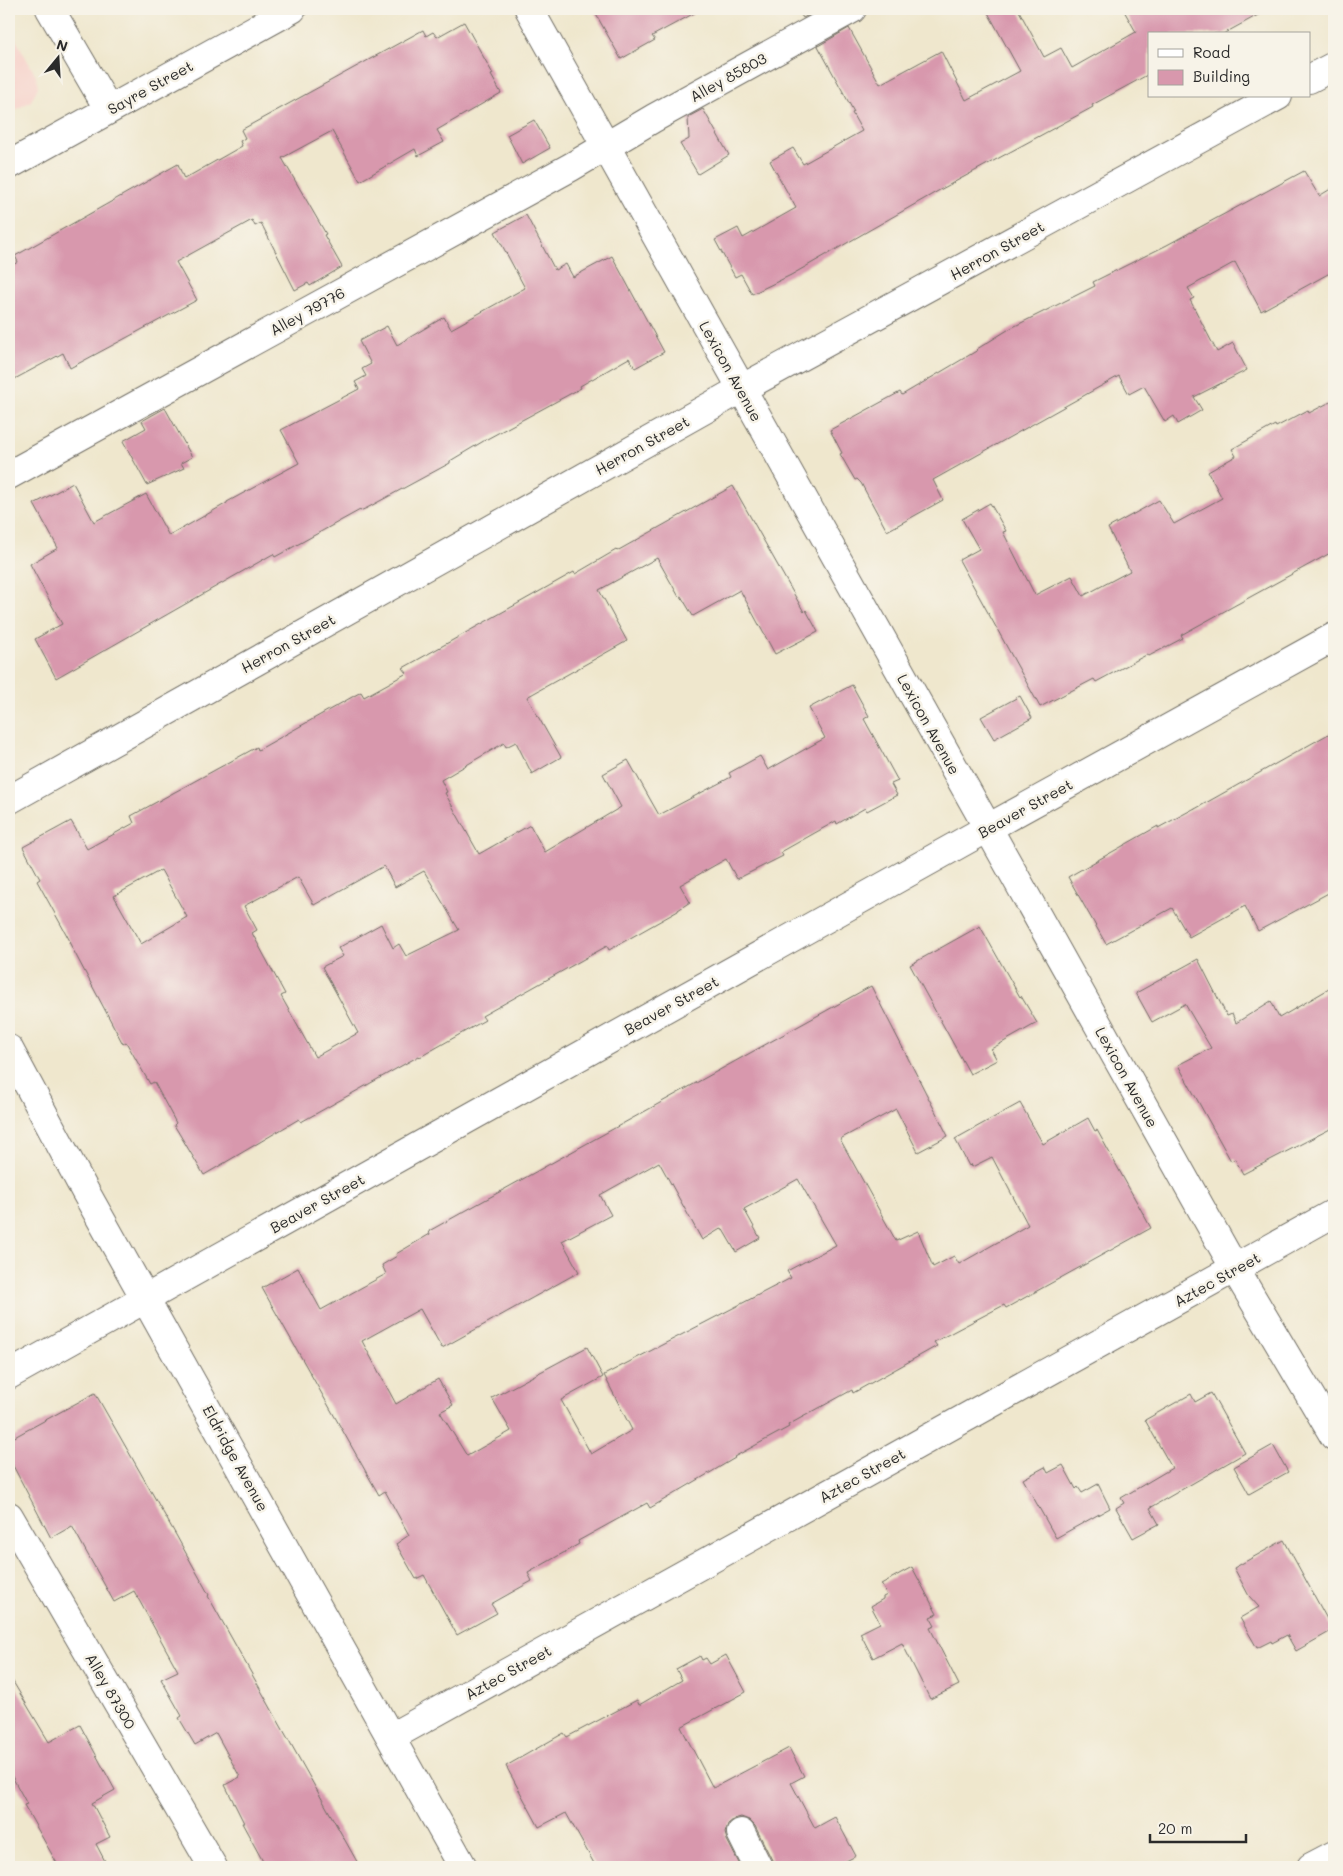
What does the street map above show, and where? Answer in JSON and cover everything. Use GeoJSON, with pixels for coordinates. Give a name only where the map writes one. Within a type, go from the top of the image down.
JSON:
{"type":"FeatureCollection","features":[{"type":"Feature","properties":{"kind":"street"},"geometry":{"type":"LineString","coordinates":[[50,9],[109,110]]}},
{"type":"Feature","properties":{"kind":"street","name":"Sayre Street"},"geometry":{"type":"LineString","coordinates":[[9,166],[292,9]]}},
{"type":"Feature","properties":{"kind":"street","name":"Lexicon Avenue"},"geometry":{"type":"LineString","coordinates":[[529,9],[1235,1268],[1334,1436]]}},
{"type":"Feature","properties":{"kind":"street","name":"Alley 85803"},"geometry":{"type":"LineString","coordinates":[[605,147],[852,9]]}},
{"type":"Feature","properties":{"kind":"street"},"geometry":{"type":"LineString","coordinates":[[1310,78],[1334,66]]}},
{"type":"Feature","properties":{"kind":"street","name":"Herron Street"},"geometry":{"type":"LineString","coordinates":[[9,800],[741,389],[1274,98]]}},
{"type":"Feature","properties":{"kind":"street","name":"Alley 79776"},"geometry":{"type":"LineString","coordinates":[[9,476],[605,147]]}},
{"type":"Feature","properties":{"kind":"street","name":"Beaver Street"},"geometry":{"type":"LineString","coordinates":[[9,1375],[1334,637]]}},
{"type":"Feature","properties":{"kind":"street","name":"Eldridge Avenue"},"geometry":{"type":"LineString","coordinates":[[9,1049],[85,1191],[463,1867]]}},
{"type":"Feature","properties":{"kind":"street","name":"Aztec Street"},"geometry":{"type":"LineString","coordinates":[[391,1737],[1334,1213]]}},
{"type":"Feature","properties":{"kind":"street","name":"Alley 87300"},"geometry":{"type":"LineString","coordinates":[[9,1516],[213,1867]]}},
{"type":"Feature","properties":{"kind":"street"},"geometry":{"type":"LineString","coordinates":[[741,1833],[758,1867]]}},
{"type":"Feature","properties":{"kind":"street"},"geometry":{"type":"LineString","coordinates":[[1311,1867],[1334,1855]]}},
{"type":"Feature","properties":{"kind":"shaded area"},"geometry":{"type":"Polygon","coordinates":[[[9,27],[36,76],[38,87],[31,101],[9,114],[9,27]]]}},
{"type":"Feature","properties":{"kind":"building"},"geometry":{"type":"Polygon","coordinates":[[[593,9],[702,9],[652,36],[655,40],[621,59],[593,9]]]}},
{"type":"Feature","properties":{"kind":"building"},"geometry":{"type":"Polygon","coordinates":[[[797,9],[820,9],[803,18],[797,9]]]}},
{"type":"Feature","properties":{"kind":"building"},"geometry":{"type":"Polygon","coordinates":[[[986,9],[1018,9],[1044,57],[1061,48],[1072,68],[1136,32],[1123,9],[1269,9],[1227,32],[1148,32],[1148,75],[791,275],[752,294],[741,274],[735,277],[715,240],[738,228],[743,238],[796,208],[770,161],[793,148],[803,164],[862,131],[852,113],[854,112],[818,46],[849,28],[880,84],[941,51],[966,100],[1020,71],[986,9]]]}},
{"type":"Feature","properties":{"kind":"building"},"geometry":{"type":"Polygon","coordinates":[[[464,22],[493,74],[491,75],[501,93],[437,130],[444,142],[418,156],[415,149],[360,181],[332,131],[282,158],[326,234],[324,235],[342,267],[310,286],[308,283],[295,290],[261,223],[255,226],[252,220],[176,262],[197,300],[70,368],[63,353],[9,382],[9,267],[18,262],[15,256],[178,164],[184,179],[242,146],[240,141],[245,138],[241,130],[423,30],[426,36],[433,32],[437,37],[464,22]]]}},
{"type":"Feature","properties":{"kind":"building"},"geometry":{"type":"Polygon","coordinates":[[[703,109],[729,155],[698,174],[680,144],[689,139],[688,117],[703,109]]]}},
{"type":"Feature","properties":{"kind":"building"},"geometry":{"type":"Polygon","coordinates":[[[534,120],[550,148],[522,164],[507,135],[534,120]]]}},
{"type":"Feature","properties":{"kind":"building"},"geometry":{"type":"Polygon","coordinates":[[[1304,171],[1319,196],[1334,187],[1334,272],[1261,311],[1235,262],[1188,288],[1194,298],[1190,300],[1217,352],[1233,343],[1247,370],[1194,397],[1202,410],[1178,424],[1174,416],[1165,422],[1144,386],[1129,394],[1119,376],[933,480],[943,500],[887,531],[861,483],[857,479],[855,480],[840,454],[842,453],[830,430],[900,392],[902,395],[1011,328],[1095,286],[1093,282],[1167,245],[1304,171]]]}},
{"type":"Feature","properties":{"kind":"building"},"geometry":{"type":"Polygon","coordinates":[[[526,215],[555,270],[566,264],[573,277],[612,256],[664,352],[635,368],[629,358],[580,386],[581,388],[487,439],[450,461],[450,463],[275,557],[273,554],[56,678],[35,639],[62,624],[30,564],[58,548],[34,504],[73,483],[94,522],[146,494],[169,536],[299,463],[281,430],[359,389],[355,382],[366,376],[362,369],[371,364],[359,341],[387,326],[397,345],[444,317],[451,329],[525,288],[495,232],[526,215]]]}},
{"type":"Feature","properties":{"kind":"building"},"geometry":{"type":"Polygon","coordinates":[[[1334,400],[1334,551],[1181,635],[1183,638],[1149,656],[1148,654],[1096,682],[1094,679],[1040,707],[959,560],[979,549],[962,519],[990,503],[1006,531],[1003,532],[1035,595],[1072,576],[1083,596],[1130,571],[1108,528],[1159,500],[1174,524],[1222,498],[1208,472],[1236,456],[1232,449],[1275,425],[1276,427],[1308,410],[1309,413],[1334,400]]]}},
{"type":"Feature","properties":{"kind":"building"},"geometry":{"type":"Polygon","coordinates":[[[165,408],[192,457],[181,463],[184,468],[147,485],[123,441],[146,428],[142,421],[165,408]]]}},
{"type":"Feature","properties":{"kind":"building"},"geometry":{"type":"Polygon","coordinates":[[[733,486],[804,612],[806,610],[818,632],[775,654],[740,590],[693,616],[681,596],[679,597],[657,558],[599,590],[627,641],[527,697],[561,757],[532,774],[516,742],[506,747],[504,743],[441,780],[447,792],[445,793],[479,854],[530,825],[545,852],[621,807],[603,774],[628,760],[659,815],[731,777],[729,773],[760,756],[768,770],[825,738],[809,708],[852,685],[869,716],[864,719],[898,781],[891,784],[897,795],[867,811],[865,808],[837,824],[836,821],[781,852],[783,856],[737,879],[726,859],[680,885],[690,902],[678,911],[609,950],[607,946],[482,1016],[485,1020],[420,1057],[301,1122],[299,1119],[204,1175],[174,1125],[176,1123],[154,1082],[150,1084],[126,1042],[123,1044],[37,881],[40,879],[23,847],[71,821],[87,849],[134,823],[131,816],[257,747],[258,750],[361,692],[364,697],[407,673],[403,668],[574,572],[575,574],[733,486]],[[384,866],[314,905],[298,877],[244,906],[257,930],[252,933],[285,994],[281,996],[315,1057],[358,1033],[322,967],[343,956],[338,948],[381,924],[393,948],[399,944],[406,956],[459,930],[424,871],[395,887],[384,866]],[[161,870],[114,896],[141,944],[187,917],[161,870]]]}},
{"type":"Feature","properties":{"kind":"building"},"geometry":{"type":"Polygon","coordinates":[[[1020,696],[1032,718],[994,739],[981,717],[1020,696]]]}},
{"type":"Feature","properties":{"kind":"building"},"geometry":{"type":"Polygon","coordinates":[[[1334,731],[1334,890],[1258,931],[1245,906],[1189,937],[1172,908],[1106,944],[1068,877],[1334,731]]]}},
{"type":"Feature","properties":{"kind":"building"},"geometry":{"type":"Polygon","coordinates":[[[980,926],[1037,1023],[991,1049],[997,1060],[970,1074],[910,965],[980,926]]]}},
{"type":"Feature","properties":{"kind":"building"},"geometry":{"type":"Polygon","coordinates":[[[1198,959],[1227,1016],[1232,1014],[1236,1023],[1271,1001],[1279,1018],[1334,986],[1334,1127],[1243,1174],[1235,1159],[1231,1161],[1178,1065],[1211,1048],[1185,1004],[1152,1022],[1136,993],[1198,959]]]}},
{"type":"Feature","properties":{"kind":"building"},"geometry":{"type":"Polygon","coordinates":[[[871,986],[948,1136],[918,1152],[896,1109],[840,1139],[896,1241],[918,1231],[933,1267],[954,1256],[959,1264],[1028,1225],[992,1157],[972,1167],[971,1164],[969,1166],[955,1139],[1020,1103],[1043,1144],[1088,1118],[1095,1131],[1097,1130],[1151,1228],[1006,1308],[1004,1305],[934,1342],[937,1346],[853,1393],[852,1390],[788,1425],[789,1427],[734,1457],[650,1508],[647,1503],[578,1541],[579,1544],[528,1573],[532,1581],[491,1604],[497,1613],[457,1635],[424,1575],[416,1579],[396,1544],[409,1535],[385,1491],[379,1495],[262,1288],[298,1268],[321,1310],[386,1274],[382,1265],[397,1256],[396,1254],[430,1234],[429,1231],[871,986]],[[659,1162],[600,1195],[611,1215],[562,1241],[579,1272],[442,1348],[420,1309],[362,1341],[396,1404],[438,1379],[453,1405],[440,1412],[467,1456],[511,1431],[492,1398],[587,1347],[603,1377],[561,1400],[591,1454],[632,1430],[604,1375],[791,1278],[787,1271],[836,1245],[798,1179],[744,1209],[760,1238],[736,1252],[722,1228],[702,1240],[659,1162]]]}},
{"type":"Feature","properties":{"kind":"building"},"geometry":{"type":"Polygon","coordinates":[[[95,1393],[360,1867],[266,1867],[242,1823],[244,1823],[225,1785],[240,1777],[216,1733],[195,1745],[179,1718],[182,1716],[161,1679],[178,1671],[134,1591],[114,1602],[72,1526],[51,1538],[9,1458],[9,1440],[95,1393]]]}},
{"type":"Feature","properties":{"kind":"building"},"geometry":{"type":"Polygon","coordinates":[[[1211,1393],[1245,1453],[1150,1508],[1159,1524],[1133,1538],[1116,1508],[1124,1503],[1121,1498],[1172,1468],[1145,1420],[1191,1394],[1195,1402],[1211,1393]]]}},
{"type":"Feature","properties":{"kind":"building"},"geometry":{"type":"Polygon","coordinates":[[[1273,1445],[1288,1472],[1249,1494],[1234,1467],[1273,1445]]]}},
{"type":"Feature","properties":{"kind":"building"},"geometry":{"type":"Polygon","coordinates":[[[1063,1465],[1076,1489],[1078,1487],[1082,1493],[1098,1484],[1110,1508],[1056,1538],[1023,1479],[1045,1467],[1048,1473],[1063,1465]]]}},
{"type":"Feature","properties":{"kind":"building"},"geometry":{"type":"Polygon","coordinates":[[[1284,1540],[1333,1630],[1296,1651],[1287,1635],[1257,1648],[1240,1618],[1259,1607],[1249,1596],[1234,1568],[1284,1540]]]}},
{"type":"Feature","properties":{"kind":"building"},"geometry":{"type":"Polygon","coordinates":[[[912,1567],[937,1614],[930,1617],[935,1626],[930,1628],[959,1685],[930,1699],[902,1643],[873,1658],[860,1633],[880,1623],[871,1606],[887,1595],[881,1584],[912,1567]]]}},
{"type":"Feature","properties":{"kind":"building"},"geometry":{"type":"Polygon","coordinates":[[[726,1655],[746,1692],[681,1727],[713,1788],[789,1748],[804,1776],[791,1783],[815,1828],[835,1817],[856,1856],[834,1867],[774,1867],[755,1826],[749,1820],[741,1817],[734,1819],[728,1824],[725,1833],[741,1867],[596,1867],[566,1813],[539,1827],[506,1766],[564,1733],[567,1737],[637,1700],[639,1705],[682,1680],[676,1669],[700,1656],[702,1660],[706,1658],[710,1664],[726,1655]]]}},
{"type":"Feature","properties":{"kind":"building"},"geometry":{"type":"Polygon","coordinates":[[[9,1675],[49,1742],[80,1725],[115,1790],[92,1803],[110,1837],[96,1844],[108,1867],[59,1867],[24,1805],[27,1804],[9,1771],[9,1675]]]}}]}
